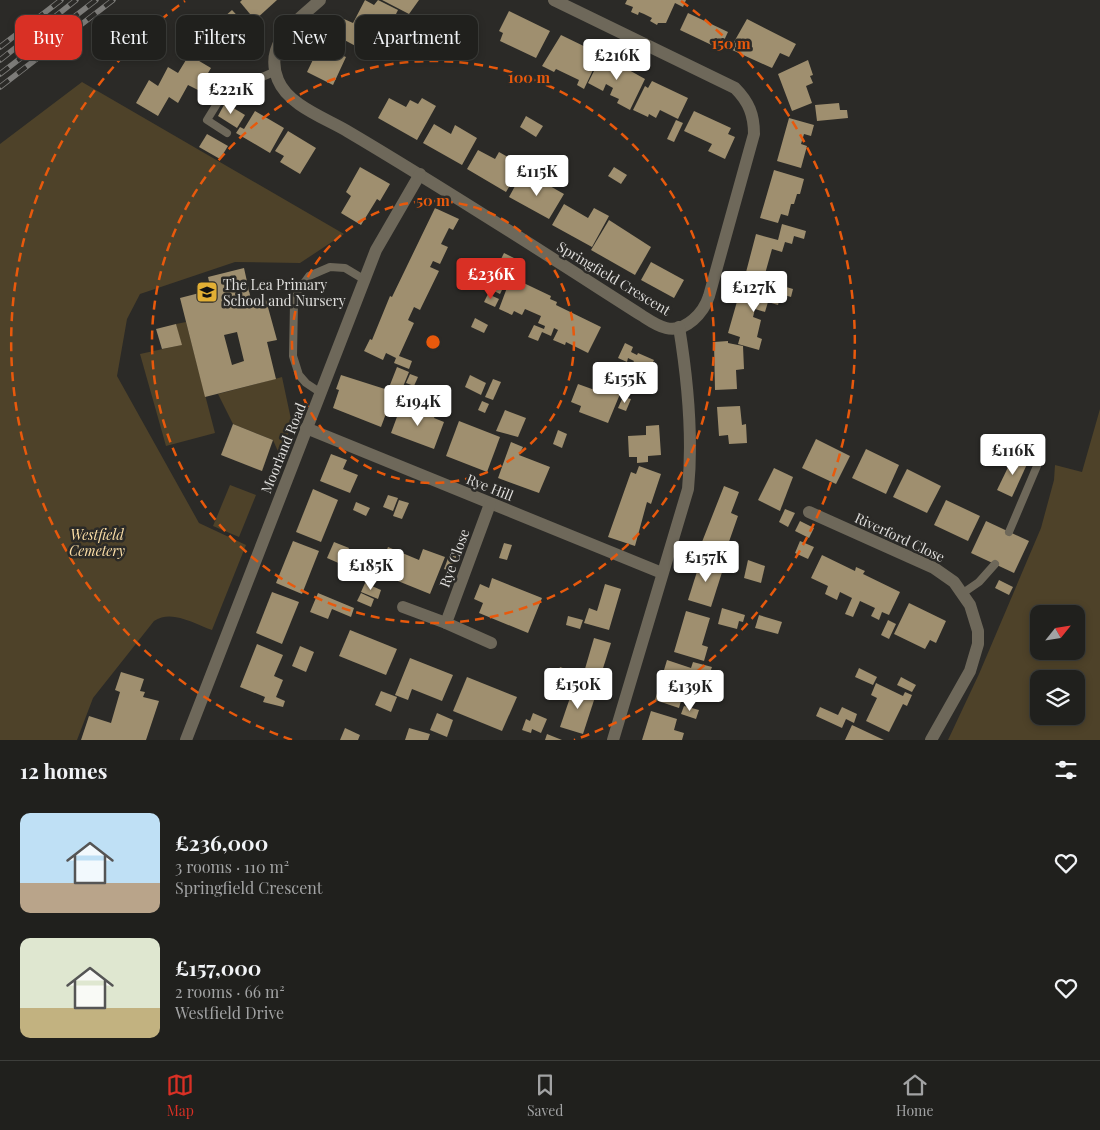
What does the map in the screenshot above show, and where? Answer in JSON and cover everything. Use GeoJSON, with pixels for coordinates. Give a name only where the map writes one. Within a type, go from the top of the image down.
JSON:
{"type":"FeatureCollection","features":[{"type":"Feature","properties":{"kind":"street","name":"Springfield Crescent"},"geometry":{"type":"LineString","coordinates":[[320,0],[287,30],[275,48],[276,71],[279,82],[296,101],[420,174],[641,315],[668,329],[679,327],[698,316],[705,308],[754,134],[754,118],[750,108],[735,88],[554,0]]}},
{"type":"Feature","properties":{"kind":"street","name":"Moorland Road"},"geometry":{"type":"LineString","coordinates":[[186,740],[376,250],[420,174]]}},
{"type":"Feature","properties":{"kind":"street"},"geometry":{"type":"LineString","coordinates":[[613,740],[688,488],[690,469],[684,358],[679,327]]}},
{"type":"Feature","properties":{"kind":"street","name":"Rye Hill"},"geometry":{"type":"LineString","coordinates":[[306,428],[662,574]]}},
{"type":"Feature","properties":{"kind":"street","name":"Rye Close"},"geometry":{"type":"LineString","coordinates":[[446,624],[490,504]]}},
{"type":"Feature","properties":{"kind":"street","name":"Riverford Close"},"geometry":{"type":"LineString","coordinates":[[809,512],[934,568],[954,582],[963,593],[975,616],[978,644],[970,671],[931,740]]}},
{"type":"Feature","properties":{"kind":"street"},"geometry":{"type":"LineString","coordinates":[[402,607],[491,643]]}},
{"type":"Feature","properties":{"kind":"lane"},"geometry":{"type":"LineString","coordinates":[[227,133],[207,120],[223,94],[276,71]]}},
{"type":"Feature","properties":{"kind":"lane"},"geometry":{"type":"LineString","coordinates":[[321,393],[306,383],[299,375],[292,356],[294,302],[298,291],[309,276],[330,267],[344,268],[365,280]]}},
{"type":"Feature","properties":{"kind":"lane"},"geometry":{"type":"LineString","coordinates":[[1009,532],[1037,466]]}},
{"type":"Feature","properties":{"kind":"lane"},"geometry":{"type":"LineString","coordinates":[[963,593],[979,582],[994,564]]}},
{"type":"Feature","properties":{"kind":"green space","name":"Westfield Cemetery"},"geometry":{"type":"Polygon","coordinates":[[[82,82],[344,234],[300,263],[235,262],[140,294],[127,319],[117,376],[199,523],[246,545],[212,630],[176,617],[168,616],[154,621],[93,698],[77,740],[0,740],[0,144],[82,82]]]}},
{"type":"Feature","properties":{"kind":"green space"},"geometry":{"type":"Polygon","coordinates":[[[186,322],[215,433],[166,446],[140,354],[181,345],[176,324],[186,322]]]}},
{"type":"Feature","properties":{"kind":"green space"},"geometry":{"type":"Polygon","coordinates":[[[282,377],[292,424],[280,456],[273,440],[233,424],[218,394],[282,377]]]}},
{"type":"Feature","properties":{"kind":"green space"},"geometry":{"type":"Polygon","coordinates":[[[1100,409],[1100,740],[948,740],[979,674],[1041,528],[1054,480],[1055,465],[1082,472],[1100,409]]]}},
{"type":"Feature","properties":{"kind":"green space"},"geometry":{"type":"Polygon","coordinates":[[[230,485],[256,495],[239,537],[213,526],[230,485]]]}},
{"type":"Feature","properties":{"kind":"building"},"geometry":{"type":"Polygon","coordinates":[[[242,0],[277,0],[260,15],[251,15],[240,2],[242,0]]]}},
{"type":"Feature","properties":{"kind":"building"},"geometry":{"type":"Polygon","coordinates":[[[365,0],[374,5],[378,0],[398,10],[396,15],[357,15],[365,0]]]}},
{"type":"Feature","properties":{"kind":"building"},"geometry":{"type":"Polygon","coordinates":[[[382,0],[419,0],[409,14],[382,0]]]}},
{"type":"Feature","properties":{"kind":"building"},"geometry":{"type":"Polygon","coordinates":[[[627,0],[686,0],[683,7],[675,3],[666,23],[658,23],[657,25],[650,21],[652,18],[644,14],[639,12],[638,15],[631,12],[633,7],[625,4],[627,0]]]}},
{"type":"Feature","properties":{"kind":"building"},"geometry":{"type":"Polygon","coordinates":[[[232,10],[237,15],[226,15],[232,10]]]}},
{"type":"Feature","properties":{"kind":"building"},"geometry":{"type":"Polygon","coordinates":[[[509,11],[550,31],[536,58],[500,41],[503,33],[499,31],[509,11]]]}},
{"type":"Feature","properties":{"kind":"building"},"geometry":{"type":"Polygon","coordinates":[[[688,13],[728,32],[720,49],[680,30],[688,13]]]}},
{"type":"Feature","properties":{"kind":"building"},"geometry":{"type":"Polygon","coordinates":[[[345,19],[353,23],[355,19],[355,46],[345,40],[345,19]]]}},
{"type":"Feature","properties":{"kind":"building"},"geometry":{"type":"Polygon","coordinates":[[[747,19],[796,44],[789,57],[780,53],[772,68],[730,49],[747,19]]]}},
{"type":"Feature","properties":{"kind":"building"},"geometry":{"type":"Polygon","coordinates":[[[561,35],[596,52],[589,68],[593,70],[584,89],[577,85],[579,80],[556,69],[554,72],[542,66],[561,35]]]}},
{"type":"Feature","properties":{"kind":"building"},"geometry":{"type":"Polygon","coordinates":[[[602,55],[645,79],[630,110],[617,103],[619,99],[610,95],[613,88],[606,84],[603,91],[588,83],[602,55]]]}},
{"type":"Feature","properties":{"kind":"building"},"geometry":{"type":"Polygon","coordinates":[[[186,60],[197,60],[211,68],[198,90],[188,85],[178,103],[169,97],[158,116],[136,103],[149,80],[158,86],[168,67],[178,73],[186,60]]]}},
{"type":"Feature","properties":{"kind":"building"},"geometry":{"type":"Polygon","coordinates":[[[313,60],[345,60],[333,85],[307,72],[313,60]]]}},
{"type":"Feature","properties":{"kind":"building"},"geometry":{"type":"Polygon","coordinates":[[[808,60],[813,75],[810,76],[813,83],[806,86],[812,103],[792,111],[778,74],[808,60]]]}},
{"type":"Feature","properties":{"kind":"building"},"geometry":{"type":"Polygon","coordinates":[[[652,81],[688,98],[678,119],[660,110],[656,118],[649,114],[648,117],[633,110],[645,86],[648,88],[652,81]]]}},
{"type":"Feature","properties":{"kind":"building"},"geometry":{"type":"Polygon","coordinates":[[[389,98],[406,107],[410,100],[418,104],[422,98],[436,106],[417,140],[378,118],[389,98]]]}},
{"type":"Feature","properties":{"kind":"building"},"geometry":{"type":"Polygon","coordinates":[[[225,103],[245,115],[237,128],[218,116],[225,103]]]}},
{"type":"Feature","properties":{"kind":"building"},"geometry":{"type":"Polygon","coordinates":[[[839,103],[840,110],[847,110],[848,118],[817,121],[815,105],[839,103]]]}},
{"type":"Feature","properties":{"kind":"building"},"geometry":{"type":"Polygon","coordinates":[[[255,111],[284,128],[270,153],[236,133],[240,127],[244,129],[255,111]]]}},
{"type":"Feature","properties":{"kind":"building"},"geometry":{"type":"Polygon","coordinates":[[[694,111],[731,128],[728,134],[735,137],[725,159],[708,151],[712,144],[684,131],[694,111]]]}},
{"type":"Feature","properties":{"kind":"building"},"geometry":{"type":"Polygon","coordinates":[[[526,116],[543,126],[536,137],[520,127],[526,116]]]}},
{"type":"Feature","properties":{"kind":"building"},"geometry":{"type":"Polygon","coordinates":[[[789,118],[814,125],[811,136],[804,134],[801,144],[807,146],[801,168],[777,161],[789,118]]]}},
{"type":"Feature","properties":{"kind":"building"},"geometry":{"type":"Polygon","coordinates":[[[676,120],[683,123],[674,142],[667,139],[676,120]]]}},
{"type":"Feature","properties":{"kind":"building"},"geometry":{"type":"Polygon","coordinates":[[[434,124],[451,134],[455,125],[477,138],[462,165],[423,143],[434,124]]]}},
{"type":"Feature","properties":{"kind":"building"},"geometry":{"type":"Polygon","coordinates":[[[288,131],[316,148],[300,174],[280,162],[284,156],[275,151],[288,131]]]}},
{"type":"Feature","properties":{"kind":"building"},"geometry":{"type":"Polygon","coordinates":[[[207,134],[228,146],[220,159],[199,147],[207,134]]]}},
{"type":"Feature","properties":{"kind":"building"},"geometry":{"type":"Polygon","coordinates":[[[478,150],[495,159],[499,152],[522,165],[506,192],[467,169],[478,150]]]}},
{"type":"Feature","properties":{"kind":"building"},"geometry":{"type":"Polygon","coordinates":[[[360,167],[390,184],[380,201],[377,199],[361,225],[341,213],[351,196],[346,192],[360,167]]]}},
{"type":"Feature","properties":{"kind":"building"},"geometry":{"type":"Polygon","coordinates":[[[614,167],[627,175],[621,184],[608,176],[614,167]]]}},
{"type":"Feature","properties":{"kind":"building"},"geometry":{"type":"Polygon","coordinates":[[[774,170],[804,179],[800,194],[797,194],[794,204],[791,204],[788,216],[781,214],[778,223],[760,218],[774,170]]]}},
{"type":"Feature","properties":{"kind":"building"},"geometry":{"type":"Polygon","coordinates":[[[520,177],[538,186],[541,181],[564,194],[549,219],[509,197],[520,177]]]}},
{"type":"Feature","properties":{"kind":"building"},"geometry":{"type":"Polygon","coordinates":[[[564,204],[588,218],[594,208],[609,216],[592,247],[552,225],[564,204]]]}},
{"type":"Feature","properties":{"kind":"building"},"geometry":{"type":"Polygon","coordinates":[[[435,208],[459,219],[453,230],[449,228],[441,244],[448,247],[440,264],[433,261],[430,267],[439,271],[420,310],[414,307],[408,320],[414,323],[399,356],[412,361],[409,369],[394,363],[396,358],[386,353],[383,360],[364,351],[370,339],[372,340],[390,296],[392,297],[435,208]]]}},
{"type":"Feature","properties":{"kind":"building"},"geometry":{"type":"Polygon","coordinates":[[[609,220],[651,247],[635,275],[591,250],[609,220]]]}},
{"type":"Feature","properties":{"kind":"building"},"geometry":{"type":"Polygon","coordinates":[[[782,224],[806,231],[804,239],[794,236],[792,244],[785,242],[782,252],[772,249],[763,281],[745,276],[756,234],[778,240],[782,224]]]}},
{"type":"Feature","properties":{"kind":"building"},"geometry":{"type":"Polygon","coordinates":[[[504,253],[518,260],[511,276],[496,269],[504,253]]]}},
{"type":"Feature","properties":{"kind":"building"},"geometry":{"type":"Polygon","coordinates":[[[651,262],[684,280],[674,298],[641,280],[651,262]]]}},
{"type":"Feature","properties":{"kind":"building"},"geometry":{"type":"Polygon","coordinates":[[[244,268],[252,304],[266,300],[277,340],[267,342],[276,379],[205,397],[180,298],[211,290],[208,277],[244,268]],[[237,332],[224,335],[232,365],[244,361],[237,332]]]}},
{"type":"Feature","properties":{"kind":"building"},"geometry":{"type":"Polygon","coordinates":[[[511,277],[551,296],[550,299],[557,302],[556,305],[601,327],[588,353],[566,342],[565,345],[553,340],[558,330],[554,328],[551,336],[542,332],[538,341],[528,337],[534,325],[544,329],[545,326],[538,323],[541,316],[525,309],[522,315],[514,311],[512,315],[499,309],[511,277]]]}},
{"type":"Feature","properties":{"kind":"building"},"geometry":{"type":"Polygon","coordinates":[[[492,280],[504,286],[500,294],[488,288],[492,280]]]}},
{"type":"Feature","properties":{"kind":"building"},"geometry":{"type":"Polygon","coordinates":[[[766,281],[793,289],[791,297],[781,294],[778,305],[768,302],[765,312],[755,309],[753,317],[761,320],[757,337],[762,339],[759,350],[738,344],[740,337],[728,333],[740,291],[758,296],[766,281]]]}},
{"type":"Feature","properties":{"kind":"building"},"geometry":{"type":"Polygon","coordinates":[[[488,294],[499,299],[495,307],[484,302],[488,294]]]}},
{"type":"Feature","properties":{"kind":"building"},"geometry":{"type":"Polygon","coordinates":[[[475,318],[488,325],[484,333],[471,327],[475,318]]]}},
{"type":"Feature","properties":{"kind":"building"},"geometry":{"type":"Polygon","coordinates":[[[176,324],[182,345],[162,349],[156,329],[176,324]]]}},
{"type":"Feature","properties":{"kind":"building"},"geometry":{"type":"Polygon","coordinates":[[[728,341],[728,343],[743,346],[744,369],[736,370],[737,389],[715,390],[714,342],[728,341]]]}},
{"type":"Feature","properties":{"kind":"building"},"geometry":{"type":"Polygon","coordinates":[[[625,343],[633,347],[631,352],[654,360],[641,387],[625,379],[634,361],[628,358],[627,362],[618,358],[625,343]]]}},
{"type":"Feature","properties":{"kind":"building"},"geometry":{"type":"Polygon","coordinates":[[[397,367],[409,372],[400,394],[394,392],[381,427],[333,408],[339,390],[336,389],[341,375],[388,390],[397,367]]]}},
{"type":"Feature","properties":{"kind":"building"},"geometry":{"type":"Polygon","coordinates":[[[410,374],[418,377],[414,386],[406,383],[410,374]]]}},
{"type":"Feature","properties":{"kind":"building"},"geometry":{"type":"Polygon","coordinates":[[[470,375],[486,383],[481,395],[465,387],[470,375]]]}},
{"type":"Feature","properties":{"kind":"building"},"geometry":{"type":"Polygon","coordinates":[[[493,379],[501,382],[493,400],[485,397],[493,379]]]}},
{"type":"Feature","properties":{"kind":"building"},"geometry":{"type":"Polygon","coordinates":[[[578,384],[603,393],[605,388],[620,394],[608,423],[579,412],[581,406],[571,402],[578,384]]]}},
{"type":"Feature","properties":{"kind":"building"},"geometry":{"type":"Polygon","coordinates":[[[623,397],[631,399],[626,411],[618,408],[623,397]]]}},
{"type":"Feature","properties":{"kind":"building"},"geometry":{"type":"Polygon","coordinates":[[[482,401],[489,404],[485,413],[478,410],[482,401]]]}},
{"type":"Feature","properties":{"kind":"building"},"geometry":{"type":"Polygon","coordinates":[[[401,406],[423,414],[425,408],[436,412],[434,418],[444,422],[434,449],[391,433],[401,406]]]}},
{"type":"Feature","properties":{"kind":"building"},"geometry":{"type":"Polygon","coordinates":[[[740,406],[742,425],[746,424],[747,443],[729,444],[728,435],[719,436],[717,407],[740,406]]]}},
{"type":"Feature","properties":{"kind":"building"},"geometry":{"type":"Polygon","coordinates":[[[505,410],[526,418],[518,437],[496,431],[505,410]]]}},
{"type":"Feature","properties":{"kind":"building"},"geometry":{"type":"Polygon","coordinates":[[[459,421],[500,437],[487,472],[446,456],[459,421]]]}},
{"type":"Feature","properties":{"kind":"building"},"geometry":{"type":"Polygon","coordinates":[[[233,424],[273,440],[262,471],[221,455],[233,424]]]}},
{"type":"Feature","properties":{"kind":"building"},"geometry":{"type":"Polygon","coordinates":[[[659,425],[661,455],[648,456],[648,462],[637,463],[637,457],[629,457],[628,436],[646,435],[646,426],[659,425]]]}},
{"type":"Feature","properties":{"kind":"building"},"geometry":{"type":"Polygon","coordinates":[[[558,430],[567,434],[562,448],[553,444],[558,430]]]}},
{"type":"Feature","properties":{"kind":"building"},"geometry":{"type":"Polygon","coordinates":[[[816,439],[850,456],[836,484],[802,468],[816,439]]]}},
{"type":"Feature","properties":{"kind":"building"},"geometry":{"type":"Polygon","coordinates":[[[511,442],[523,447],[519,455],[550,467],[539,493],[498,478],[511,442]]]}},
{"type":"Feature","properties":{"kind":"building"},"geometry":{"type":"Polygon","coordinates":[[[866,449],[899,465],[886,494],[852,478],[866,449]]]}},
{"type":"Feature","properties":{"kind":"building"},"geometry":{"type":"Polygon","coordinates":[[[331,454],[347,460],[343,469],[358,475],[350,493],[320,481],[331,454]]]}},
{"type":"Feature","properties":{"kind":"building"},"geometry":{"type":"Polygon","coordinates":[[[1014,455],[1028,462],[1012,497],[997,490],[1014,455]]]}},
{"type":"Feature","properties":{"kind":"building"},"geometry":{"type":"Polygon","coordinates":[[[639,466],[661,474],[651,504],[647,502],[635,546],[608,537],[631,472],[636,474],[639,466]]]}},
{"type":"Feature","properties":{"kind":"building"},"geometry":{"type":"Polygon","coordinates":[[[774,468],[793,477],[780,511],[758,500],[774,468]]]}},
{"type":"Feature","properties":{"kind":"building"},"geometry":{"type":"Polygon","coordinates":[[[907,469],[941,486],[927,513],[893,497],[907,469]]]}},
{"type":"Feature","properties":{"kind":"building"},"geometry":{"type":"Polygon","coordinates":[[[724,486],[739,492],[731,513],[738,516],[724,556],[700,547],[724,486]]]}},
{"type":"Feature","properties":{"kind":"building"},"geometry":{"type":"Polygon","coordinates":[[[313,489],[338,500],[321,542],[296,532],[313,489]]]}},
{"type":"Feature","properties":{"kind":"building"},"geometry":{"type":"Polygon","coordinates":[[[388,495],[398,498],[393,511],[383,507],[388,495]]]}},
{"type":"Feature","properties":{"kind":"building"},"geometry":{"type":"Polygon","coordinates":[[[399,500],[409,503],[402,519],[393,516],[399,500]]]}},
{"type":"Feature","properties":{"kind":"building"},"geometry":{"type":"Polygon","coordinates":[[[946,500],[980,516],[968,541],[934,525],[946,500]]]}},
{"type":"Feature","properties":{"kind":"building"},"geometry":{"type":"Polygon","coordinates":[[[356,502],[370,508],[366,516],[353,510],[356,502]]]}},
{"type":"Feature","properties":{"kind":"building"},"geometry":{"type":"Polygon","coordinates":[[[785,509],[795,513],[788,527],[779,522],[785,509]]]}},
{"type":"Feature","properties":{"kind":"building"},"geometry":{"type":"Polygon","coordinates":[[[800,521],[814,528],[809,538],[795,531],[800,521]]]}},
{"type":"Feature","properties":{"kind":"building"},"geometry":{"type":"Polygon","coordinates":[[[986,521],[1029,541],[1014,573],[971,553],[986,521]]]}},
{"type":"Feature","properties":{"kind":"building"},"geometry":{"type":"Polygon","coordinates":[[[293,541],[319,551],[302,594],[276,583],[293,541]]]}},
{"type":"Feature","properties":{"kind":"building"},"geometry":{"type":"Polygon","coordinates":[[[800,541],[814,547],[808,559],[795,553],[800,541]]]}},
{"type":"Feature","properties":{"kind":"building"},"geometry":{"type":"Polygon","coordinates":[[[334,542],[349,548],[343,565],[327,558],[334,542]]]}},
{"type":"Feature","properties":{"kind":"building"},"geometry":{"type":"Polygon","coordinates":[[[504,543],[512,545],[507,560],[499,558],[504,543]]]}},
{"type":"Feature","properties":{"kind":"building"},"geometry":{"type":"Polygon","coordinates":[[[388,547],[419,560],[423,549],[445,557],[430,594],[388,577],[390,571],[380,567],[388,547]]]}},
{"type":"Feature","properties":{"kind":"building"},"geometry":{"type":"Polygon","coordinates":[[[450,553],[457,555],[450,571],[444,569],[450,553]]]}},
{"type":"Feature","properties":{"kind":"building"},"geometry":{"type":"Polygon","coordinates":[[[822,555],[855,571],[856,567],[865,571],[863,574],[900,592],[889,615],[882,612],[879,620],[871,616],[875,608],[860,601],[853,617],[845,614],[852,598],[840,592],[837,600],[825,594],[828,586],[811,578],[822,555]]]}},
{"type":"Feature","properties":{"kind":"building"},"geometry":{"type":"Polygon","coordinates":[[[701,559],[724,566],[711,607],[688,600],[701,559]]]}},
{"type":"Feature","properties":{"kind":"building"},"geometry":{"type":"Polygon","coordinates":[[[748,560],[765,566],[761,583],[744,578],[748,560]]]}},
{"type":"Feature","properties":{"kind":"building"},"geometry":{"type":"Polygon","coordinates":[[[492,578],[542,598],[528,633],[479,613],[483,603],[474,599],[480,584],[489,588],[492,578]]]}},
{"type":"Feature","properties":{"kind":"building"},"geometry":{"type":"Polygon","coordinates":[[[999,580],[1013,587],[1009,595],[995,588],[999,580]]]}},
{"type":"Feature","properties":{"kind":"building"},"geometry":{"type":"Polygon","coordinates":[[[365,583],[381,590],[378,599],[361,592],[365,583]]]}},
{"type":"Feature","properties":{"kind":"building"},"geometry":{"type":"Polygon","coordinates":[[[605,584],[621,589],[609,630],[584,623],[589,608],[597,611],[605,584]]]}},
{"type":"Feature","properties":{"kind":"building"},"geometry":{"type":"Polygon","coordinates":[[[272,592],[299,602],[282,644],[256,633],[272,592]]]}},
{"type":"Feature","properties":{"kind":"building"},"geometry":{"type":"Polygon","coordinates":[[[318,593],[354,608],[351,617],[332,609],[328,619],[310,612],[318,593]]]}},
{"type":"Feature","properties":{"kind":"building"},"geometry":{"type":"Polygon","coordinates":[[[361,593],[374,599],[371,607],[357,601],[361,593]]]}},
{"type":"Feature","properties":{"kind":"building"},"geometry":{"type":"Polygon","coordinates":[[[909,603],[946,621],[936,643],[930,640],[925,649],[894,634],[909,603]]]}},
{"type":"Feature","properties":{"kind":"building"},"geometry":{"type":"Polygon","coordinates":[[[722,608],[745,615],[743,622],[739,621],[737,629],[718,624],[722,608]]]}},
{"type":"Feature","properties":{"kind":"building"},"geometry":{"type":"Polygon","coordinates":[[[686,611],[710,618],[702,645],[708,647],[704,661],[674,652],[686,611]]]}},
{"type":"Feature","properties":{"kind":"building"},"geometry":{"type":"Polygon","coordinates":[[[759,615],[782,622],[778,634],[755,628],[759,615]]]}},
{"type":"Feature","properties":{"kind":"building"},"geometry":{"type":"Polygon","coordinates":[[[568,616],[583,620],[580,629],[566,625],[568,616]]]}},
{"type":"Feature","properties":{"kind":"building"},"geometry":{"type":"Polygon","coordinates":[[[888,620],[896,624],[889,639],[881,635],[888,620]]]}},
{"type":"Feature","properties":{"kind":"building"},"geometry":{"type":"Polygon","coordinates":[[[350,630],[397,649],[386,675],[339,656],[350,630]]]}},
{"type":"Feature","properties":{"kind":"building"},"geometry":{"type":"Polygon","coordinates":[[[594,638],[611,643],[598,684],[582,679],[594,638]]]}},
{"type":"Feature","properties":{"kind":"building"},"geometry":{"type":"Polygon","coordinates":[[[257,644],[283,655],[274,676],[283,680],[276,697],[285,701],[283,707],[263,702],[265,697],[240,687],[257,644]]]}},
{"type":"Feature","properties":{"kind":"building"},"geometry":{"type":"Polygon","coordinates":[[[300,646],[314,652],[306,672],[292,666],[300,646]]]}},
{"type":"Feature","properties":{"kind":"building"},"geometry":{"type":"Polygon","coordinates":[[[410,658],[453,675],[442,701],[412,689],[408,700],[395,695],[410,658]]]}},
{"type":"Feature","properties":{"kind":"building"},"geometry":{"type":"Polygon","coordinates":[[[667,660],[691,668],[693,662],[712,667],[709,675],[696,671],[694,682],[687,680],[679,708],[655,700],[667,660]]]}},
{"type":"Feature","properties":{"kind":"building"},"geometry":{"type":"Polygon","coordinates":[[[560,667],[577,673],[574,680],[557,674],[560,667]]]}},
{"type":"Feature","properties":{"kind":"building"},"geometry":{"type":"Polygon","coordinates":[[[859,668],[877,677],[873,685],[855,677],[859,668]]]}},
{"type":"Feature","properties":{"kind":"building"},"geometry":{"type":"Polygon","coordinates":[[[121,672],[144,679],[140,691],[145,692],[143,697],[159,701],[146,740],[81,740],[89,716],[111,723],[120,692],[115,690],[121,672]]]}},
{"type":"Feature","properties":{"kind":"building"},"geometry":{"type":"Polygon","coordinates":[[[467,677],[517,697],[502,731],[453,711],[467,677]]]}},
{"type":"Feature","properties":{"kind":"building"},"geometry":{"type":"Polygon","coordinates":[[[901,677],[916,685],[912,692],[897,685],[901,677]]]}},
{"type":"Feature","properties":{"kind":"building"},"geometry":{"type":"Polygon","coordinates":[[[876,683],[903,696],[905,692],[912,695],[907,706],[903,704],[889,732],[866,721],[877,698],[871,695],[876,683]]]}},
{"type":"Feature","properties":{"kind":"building"},"geometry":{"type":"Polygon","coordinates":[[[574,686],[596,694],[583,734],[560,727],[574,686]]]}},
{"type":"Feature","properties":{"kind":"building"},"geometry":{"type":"Polygon","coordinates":[[[381,691],[397,697],[391,712],[375,705],[381,691]]]}},
{"type":"Feature","properties":{"kind":"building"},"geometry":{"type":"Polygon","coordinates":[[[684,706],[699,710],[696,719],[681,714],[684,706]]]}},
{"type":"Feature","properties":{"kind":"building"},"geometry":{"type":"Polygon","coordinates":[[[820,707],[838,715],[842,707],[857,714],[854,723],[846,719],[842,728],[816,716],[820,707]]]}},
{"type":"Feature","properties":{"kind":"building"},"geometry":{"type":"Polygon","coordinates":[[[651,711],[677,719],[674,730],[684,733],[682,740],[642,740],[651,711]]]}},
{"type":"Feature","properties":{"kind":"building"},"geometry":{"type":"Polygon","coordinates":[[[437,713],[453,720],[447,737],[430,730],[437,713]]]}},
{"type":"Feature","properties":{"kind":"building"},"geometry":{"type":"Polygon","coordinates":[[[533,713],[547,719],[541,733],[532,729],[531,733],[522,730],[526,719],[530,721],[533,713]]]}},
{"type":"Feature","properties":{"kind":"building"},"geometry":{"type":"Polygon","coordinates":[[[852,725],[884,740],[845,740],[852,725]]]}},
{"type":"Feature","properties":{"kind":"building"},"geometry":{"type":"Polygon","coordinates":[[[345,728],[360,735],[358,740],[340,740],[345,728]]]}},
{"type":"Feature","properties":{"kind":"building"},"geometry":{"type":"Polygon","coordinates":[[[409,728],[430,734],[428,740],[405,740],[409,728]]]}},
{"type":"Feature","properties":{"kind":"building"},"geometry":{"type":"Polygon","coordinates":[[[547,734],[562,740],[545,740],[547,734]]]}},
{"type":"Feature","properties":{"kind":"railway"},"geometry":{"type":"LineString","coordinates":[[0,47],[61,0]]}},
{"type":"Feature","properties":{"kind":"railway"},"geometry":{"type":"LineString","coordinates":[[0,60],[76,0]]}},
{"type":"Feature","properties":{"kind":"railway"},"geometry":{"type":"LineString","coordinates":[[0,74],[96,0]]}},
{"type":"Feature","properties":{"kind":"railway"},"geometry":{"type":"LineString","coordinates":[[0,87],[113,0]]}},
{"type":"Feature","properties":{"kind":"place","name":"The Lea Primary School and Nursery"},"geometry":{"type":"Point","coordinates":[207,292]}}]}
